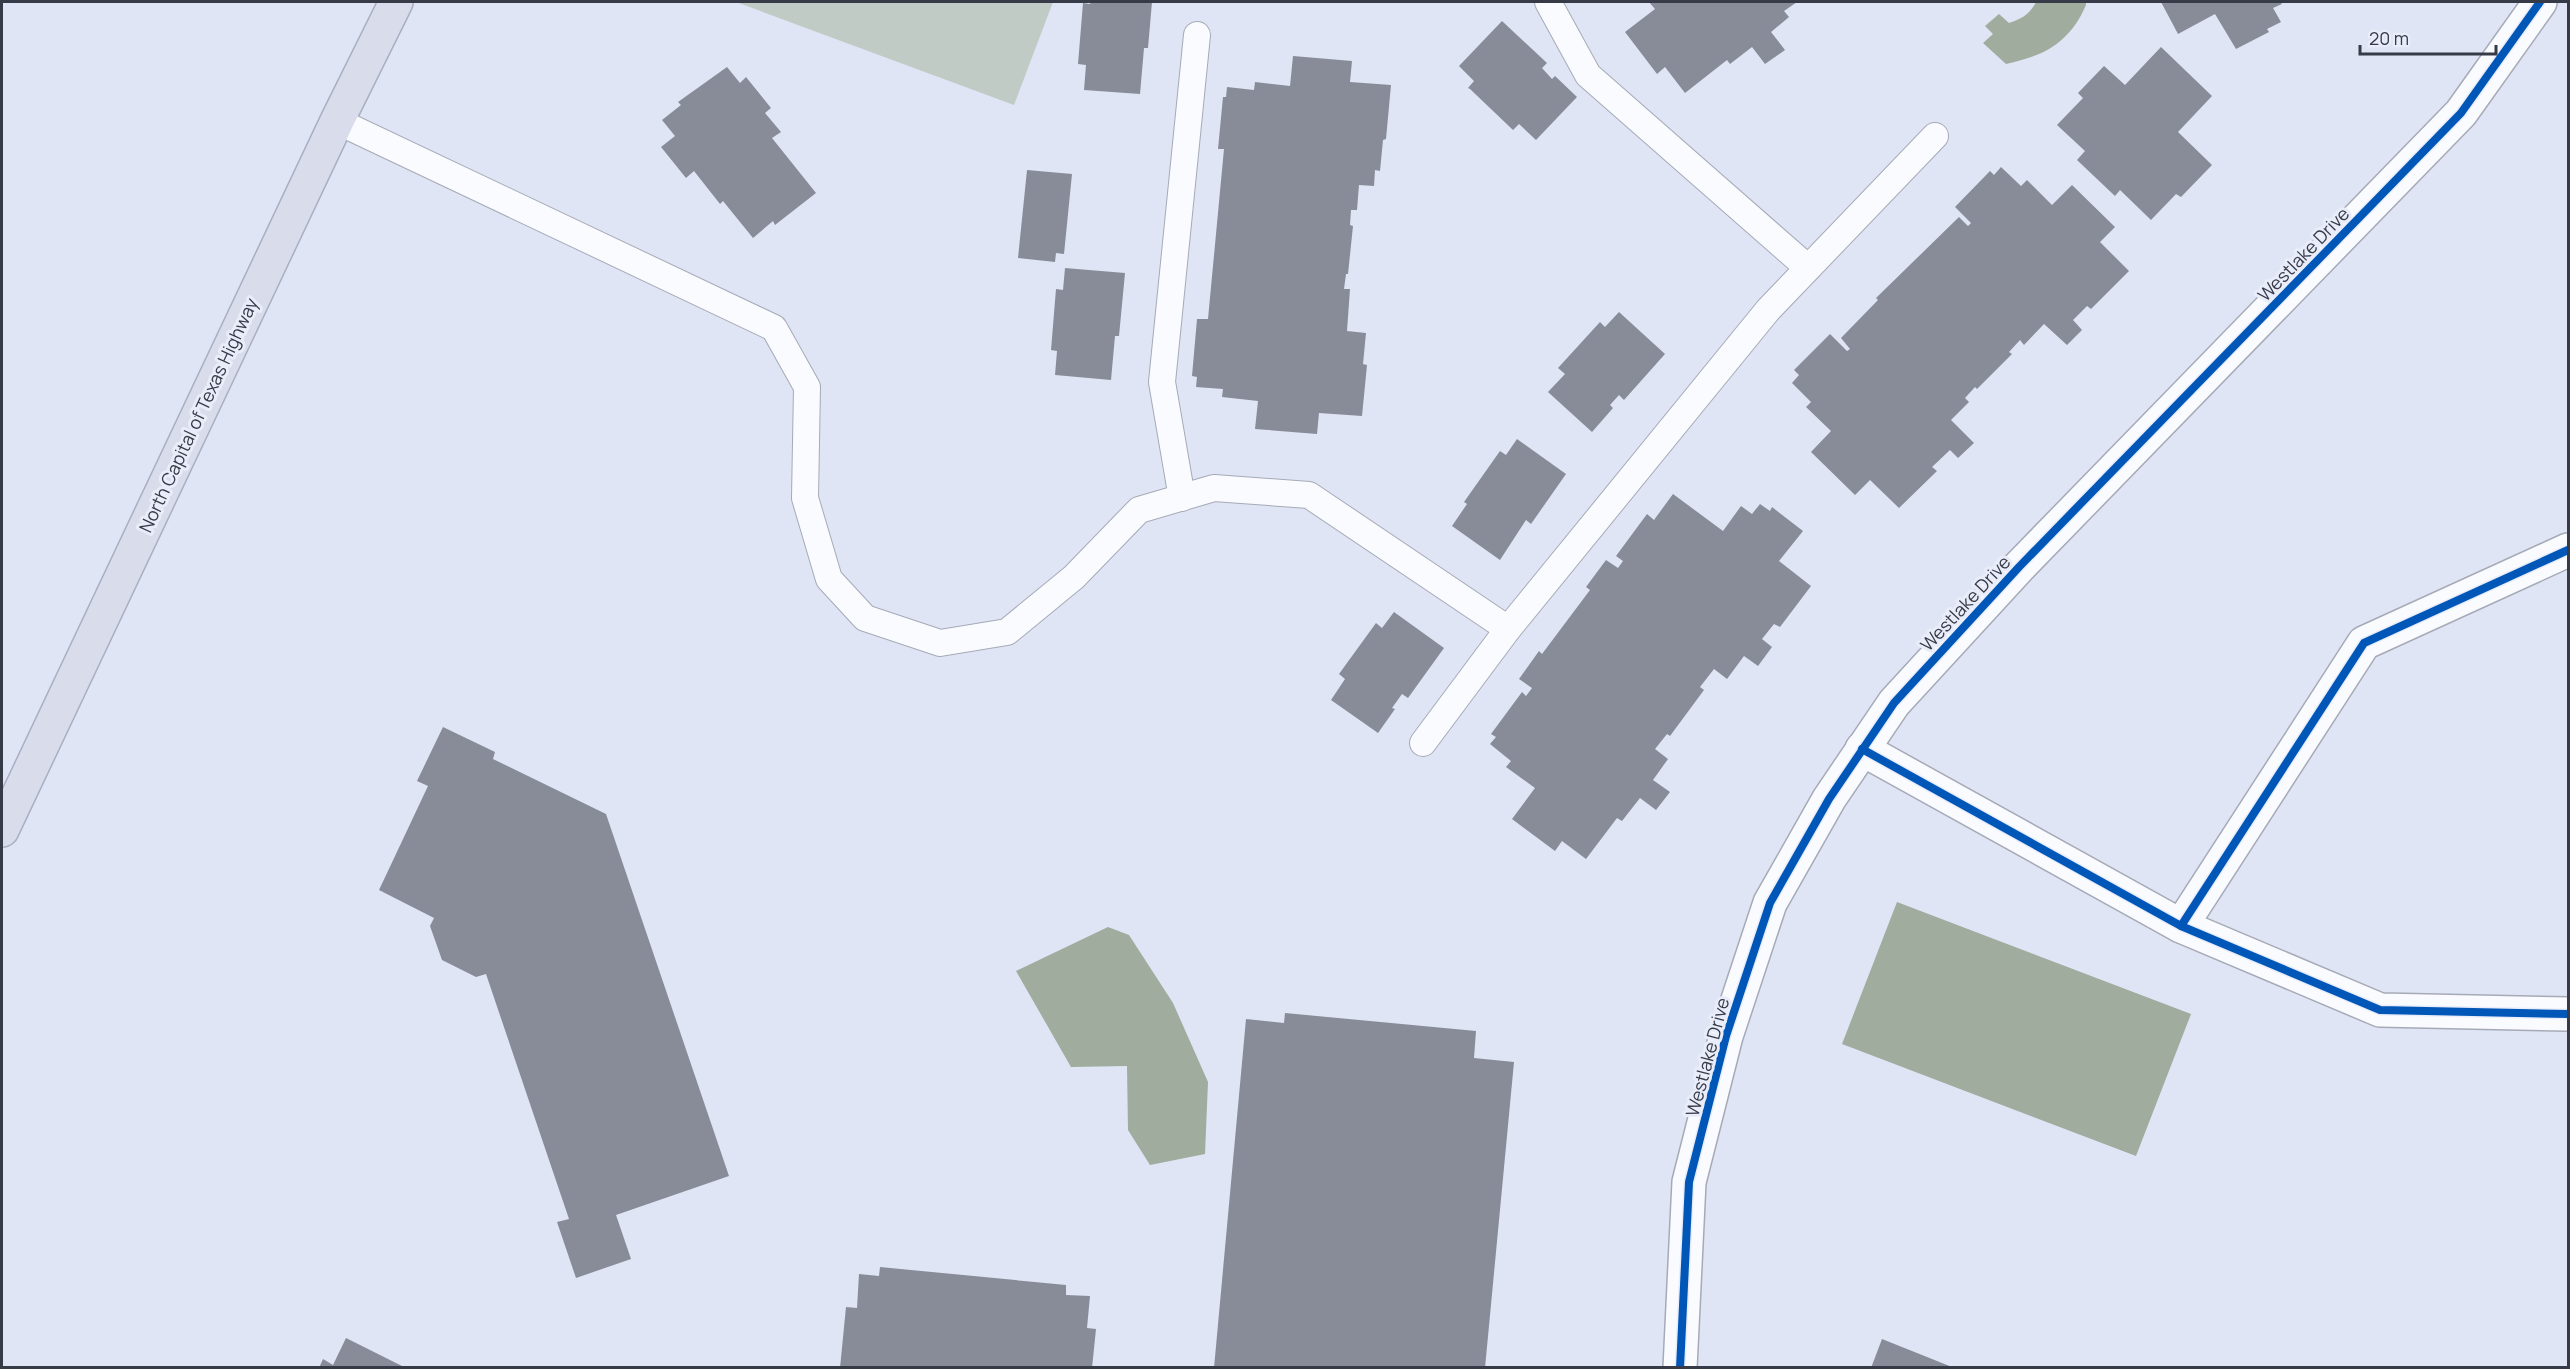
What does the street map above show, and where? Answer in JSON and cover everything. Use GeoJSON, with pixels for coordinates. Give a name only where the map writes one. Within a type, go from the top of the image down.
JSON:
{"type":"FeatureCollection","features":[{"type":"Feature","properties":{"kind":"highway","name":"North Capital of Texas Highway"},"geometry":{"type":"LineString","coordinates":[[2,830],[337,121],[396,2]]}},
{"type":"Feature","properties":{"kind":"street","name":"Westlake Drive"},"geometry":{"type":"LineString","coordinates":[[1680,1368],[1689,1182],[1726,1036],[1770,903],[1829,799],[1894,703],[2019,567],[2461,113],[2540,2]]}},
{"type":"Feature","properties":{"kind":"street"},"geometry":{"type":"LineString","coordinates":[[2181,927],[2364,643],[2568,550]]}},
{"type":"Feature","properties":{"kind":"street"},"geometry":{"type":"LineString","coordinates":[[1862,749],[2181,927],[2380,1010],[2568,1014]]}},
{"type":"Feature","properties":{"kind":"lane"},"geometry":{"type":"LineString","coordinates":[[1548,2],[1588,75],[1808,268]]}},
{"type":"Feature","properties":{"kind":"lane"},"geometry":{"type":"LineString","coordinates":[[1182,498],[1162,382],[1197,35]]}},
{"type":"Feature","properties":{"kind":"lane"},"geometry":{"type":"LineString","coordinates":[[337,121],[774,328],[807,387],[805,498],[829,579],[865,618],[940,643],[1007,632],[1074,577],[1139,510],[1214,488],[1309,495],[1508,628]]}},
{"type":"Feature","properties":{"kind":"lane"},"geometry":{"type":"LineString","coordinates":[[1423,742],[1508,628],[1768,310],[1935,136]]}},
{"type":"Feature","properties":{"kind":"shaded area"},"geometry":{"type":"Polygon","coordinates":[[[736,2],[1053,2],[1014,105],[736,2]]]}},
{"type":"Feature","properties":{"kind":"shaded area"},"geometry":{"type":"Polygon","coordinates":[[[2036,2],[2086,2],[2086,5],[2072,29],[2055,45],[2033,57],[2006,64],[1983,43],[1993,34],[1985,26],[1999,14],[2009,23],[2018,20],[2028,13],[2036,2]]]}},
{"type":"Feature","properties":{"kind":"shaded area"},"geometry":{"type":"Polygon","coordinates":[[[1897,902],[2191,1014],[2136,1156],[1842,1044],[1897,902]]]}},
{"type":"Feature","properties":{"kind":"shaded area"},"geometry":{"type":"Polygon","coordinates":[[[1108,927],[1129,935],[1173,1003],[1208,1082],[1205,1154],[1150,1165],[1128,1130],[1127,1066],[1071,1067],[1016,971],[1108,927]]]}},
{"type":"Feature","properties":{"kind":"building"},"geometry":{"type":"Polygon","coordinates":[[[1091,2],[1152,2],[1148,48],[1144,48],[1140,94],[1084,90],[1086,65],[1078,64],[1083,3],[1090,4],[1091,2]]]}},
{"type":"Feature","properties":{"kind":"building"},"geometry":{"type":"Polygon","coordinates":[[[1649,2],[1797,2],[1784,11],[1789,17],[1771,32],[1785,50],[1765,64],[1752,47],[1730,64],[1727,60],[1685,93],[1665,67],[1657,74],[1625,32],[1655,9],[1649,2]]]}},
{"type":"Feature","properties":{"kind":"building"},"geometry":{"type":"Polygon","coordinates":[[[2161,2],[2280,2],[2282,4],[2273,8],[2281,22],[2267,29],[2269,32],[2236,49],[2215,14],[2178,34],[2161,2]]]}},
{"type":"Feature","properties":{"kind":"building"},"geometry":{"type":"Polygon","coordinates":[[[1502,21],[1547,63],[1542,68],[1552,79],[1555,76],[1577,97],[1536,140],[1519,124],[1513,130],[1468,88],[1474,81],[1459,66],[1502,21]]]}},
{"type":"Feature","properties":{"kind":"building"},"geometry":{"type":"Polygon","coordinates":[[[2161,47],[2212,96],[2178,132],[2212,165],[2181,197],[2176,194],[2151,220],[2120,190],[2115,196],[2077,160],[2085,151],[2057,125],[2083,98],[2078,93],[2104,66],[2125,85],[2161,47]]]}},
{"type":"Feature","properties":{"kind":"building"},"geometry":{"type":"Polygon","coordinates":[[[1293,56],[1352,61],[1350,82],[1391,85],[1386,139],[1383,140],[1380,171],[1375,170],[1374,186],[1359,185],[1357,210],[1351,210],[1350,225],[1353,226],[1348,274],[1346,274],[1344,289],[1350,289],[1347,331],[1366,333],[1363,364],[1367,365],[1362,416],[1319,413],[1317,434],[1255,429],[1258,401],[1222,397],[1223,389],[1196,387],[1197,377],[1192,376],[1197,319],[1208,319],[1224,149],[1218,149],[1223,97],[1226,97],[1227,87],[1254,90],[1255,82],[1290,86],[1293,56]]]}},
{"type":"Feature","properties":{"kind":"building"},"geometry":{"type":"Polygon","coordinates":[[[727,67],[740,83],[746,77],[771,108],[765,113],[781,132],[772,138],[816,193],[775,225],[773,221],[753,238],[723,201],[720,204],[694,171],[686,178],[661,147],[675,136],[662,120],[681,105],[678,102],[727,67]]]}},
{"type":"Feature","properties":{"kind":"building"},"geometry":{"type":"Polygon","coordinates":[[[2001,167],[2021,186],[2027,180],[2052,205],[2072,185],[2115,227],[2100,242],[2129,271],[2091,309],[2087,306],[2073,320],[2082,330],[2067,345],[2044,324],[2024,345],[2020,340],[2009,352],[2012,354],[1965,398],[1969,402],[1951,420],[1974,443],[1958,458],[1950,450],[1932,467],[1937,471],[1899,508],[1870,480],[1855,495],[1811,452],[1831,431],[1806,407],[1811,402],[1792,383],[1799,375],[1794,370],[1830,334],[1847,351],[1850,349],[1841,338],[1878,300],[1876,298],[1959,217],[1968,226],[1971,223],[1955,207],[1990,171],[1994,175],[2001,167]]]}},
{"type":"Feature","properties":{"kind":"building"},"geometry":{"type":"Polygon","coordinates":[[[1027,170],[1072,174],[1064,254],[1056,253],[1055,262],[1018,258],[1027,170]]]}},
{"type":"Feature","properties":{"kind":"building"},"geometry":{"type":"Polygon","coordinates":[[[1065,268],[1125,273],[1119,336],[1115,336],[1111,380],[1055,375],[1057,351],[1051,350],[1056,289],[1063,290],[1065,268]]]}},
{"type":"Feature","properties":{"kind":"building"},"geometry":{"type":"Polygon","coordinates":[[[1619,312],[1665,354],[1624,400],[1619,395],[1610,405],[1613,408],[1592,432],[1548,392],[1565,374],[1558,368],[1600,322],[1605,327],[1619,312]]]}},
{"type":"Feature","properties":{"kind":"building"},"geometry":{"type":"Polygon","coordinates":[[[1517,439],[1566,474],[1531,524],[1526,520],[1500,560],[1452,526],[1467,504],[1464,502],[1500,451],[1506,455],[1517,439]]]}},
{"type":"Feature","properties":{"kind":"building"},"geometry":{"type":"Polygon","coordinates":[[[1673,494],[1723,531],[1741,506],[1752,514],[1760,504],[1770,511],[1772,507],[1803,531],[1779,561],[1811,586],[1780,627],[1774,624],[1762,639],[1772,647],[1758,666],[1744,656],[1727,679],[1714,669],[1700,687],[1704,690],[1670,736],[1667,734],[1655,749],[1668,759],[1653,780],[1670,792],[1656,810],[1640,798],[1622,821],[1617,818],[1586,859],[1562,841],[1555,851],[1512,819],[1535,788],[1506,767],[1511,761],[1490,744],[1496,737],[1491,734],[1522,692],[1526,696],[1532,688],[1519,679],[1539,651],[1542,654],[1590,590],[1586,587],[1606,560],[1618,568],[1623,561],[1616,556],[1647,514],[1654,520],[1673,494]]]}},
{"type":"Feature","properties":{"kind":"building"},"geometry":{"type":"Polygon","coordinates":[[[1394,612],[1444,648],[1408,698],[1402,694],[1392,708],[1395,709],[1378,733],[1331,700],[1345,679],[1339,674],[1376,623],[1382,628],[1394,612]]]}},
{"type":"Feature","properties":{"kind":"building"},"geometry":{"type":"Polygon","coordinates":[[[443,727],[495,752],[493,759],[606,814],[729,1176],[616,1215],[631,1259],[576,1278],[557,1222],[569,1219],[486,974],[476,977],[442,960],[430,926],[434,918],[379,890],[428,786],[417,781],[443,727]]]}},
{"type":"Feature","properties":{"kind":"building"},"geometry":{"type":"Polygon","coordinates":[[[1285,1013],[1476,1031],[1474,1058],[1514,1062],[1485,1368],[1214,1368],[1246,1019],[1284,1023],[1285,1013]]]}},
{"type":"Feature","properties":{"kind":"building"},"geometry":{"type":"Polygon","coordinates":[[[880,1267],[1066,1285],[1066,1295],[1090,1296],[1087,1328],[1096,1329],[1092,1368],[840,1368],[846,1307],[857,1308],[859,1274],[879,1276],[880,1267]]]}},
{"type":"Feature","properties":{"kind":"building"},"geometry":{"type":"Polygon","coordinates":[[[346,1338],[406,1368],[319,1368],[323,1359],[333,1365],[346,1338]]]}},
{"type":"Feature","properties":{"kind":"building"},"geometry":{"type":"Polygon","coordinates":[[[1882,1339],[1952,1367],[1952,1368],[1871,1368],[1882,1339]]]}},
{"type":"Feature","properties":{"kind":"cycle path"},"geometry":{"type":"LineString","coordinates":[[1680,1368],[1689,1182],[1726,1036],[1770,903],[1829,799],[1894,703],[2019,567],[2461,113],[2540,2]]}},
{"type":"Feature","properties":{"kind":"cycle path"},"geometry":{"type":"LineString","coordinates":[[2181,926],[2364,643],[2568,550]]}},
{"type":"Feature","properties":{"kind":"cycle path"},"geometry":{"type":"LineString","coordinates":[[1862,749],[2181,926],[2380,1010],[2568,1014]]}}]}
